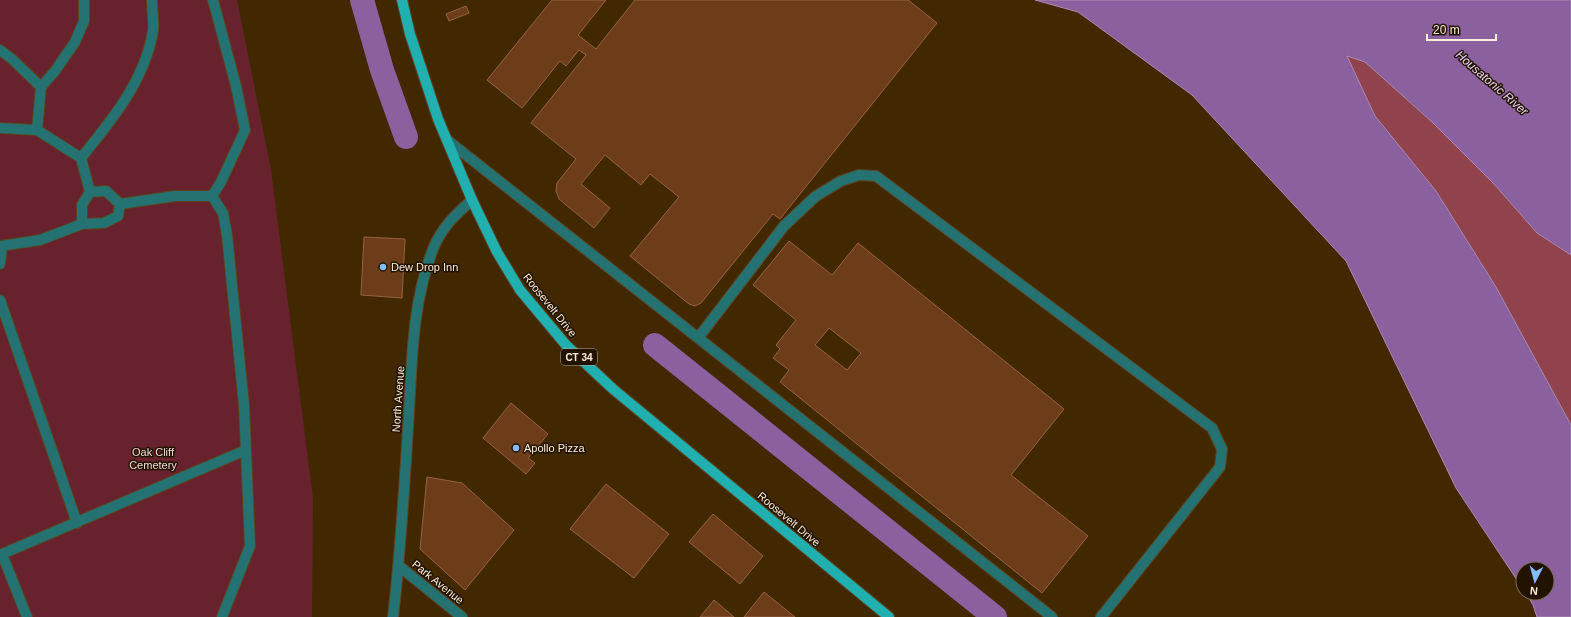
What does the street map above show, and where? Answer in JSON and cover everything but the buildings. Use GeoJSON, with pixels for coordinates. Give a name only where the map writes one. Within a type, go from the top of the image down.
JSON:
{"type":"FeatureCollection","features":[{"type":"Feature","properties":{"kind":"main road","name":"Roosevelt Drive"},"geometry":{"type":"LineString","coordinates":[[402,0],[410,34],[447,140],[472,200],[497,252],[520,290],[566,345],[613,389],[889,617]]}},
{"type":"Feature","properties":{"kind":"street"},"geometry":{"type":"LineString","coordinates":[[37,130],[41,87],[55,71],[75,42],[84,21],[84,0]]}},
{"type":"Feature","properties":{"kind":"street"},"geometry":{"type":"LineString","coordinates":[[81,158],[123,104],[142,70],[153,30],[152,0]]}},
{"type":"Feature","properties":{"kind":"street"},"geometry":{"type":"LineString","coordinates":[[212,196],[228,170],[245,130],[236,86],[213,0]]}},
{"type":"Feature","properties":{"kind":"street"},"geometry":{"type":"LineString","coordinates":[[0,50],[12,59],[41,87]]}},
{"type":"Feature","properties":{"kind":"street"},"geometry":{"type":"LineString","coordinates":[[0,128],[37,130],[81,158],[90,192],[82,205],[82,224]]}},
{"type":"Feature","properties":{"kind":"street"},"geometry":{"type":"LineString","coordinates":[[447,140],[1052,617]]}},
{"type":"Feature","properties":{"kind":"street"},"geometry":{"type":"LineString","coordinates":[[698,338],[784,226],[816,196],[841,180],[859,175],[876,176],[1212,428],[1222,449],[1220,467],[1101,617]]}},
{"type":"Feature","properties":{"kind":"street"},"geometry":{"type":"LineString","coordinates":[[90,192],[106,191],[120,204]]}},
{"type":"Feature","properties":{"kind":"street"},"geometry":{"type":"LineString","coordinates":[[120,204],[175,196],[212,196]]}},
{"type":"Feature","properties":{"kind":"street"},"geometry":{"type":"LineString","coordinates":[[212,196],[224,213],[227,234],[246,450],[250,546],[222,617]]}},
{"type":"Feature","properties":{"kind":"street","name":"North Avenue"},"geometry":{"type":"LineString","coordinates":[[393,617],[399,566],[413,342],[420,294],[433,249],[446,224],[472,200]]}},
{"type":"Feature","properties":{"kind":"street"},"geometry":{"type":"LineString","coordinates":[[0,264],[1,247],[40,240],[82,224],[104,223],[118,216],[120,204]]}},
{"type":"Feature","properties":{"kind":"street"},"geometry":{"type":"LineString","coordinates":[[0,300],[77,523]]}},
{"type":"Feature","properties":{"kind":"street"},"geometry":{"type":"LineString","coordinates":[[27,617],[2,554],[246,450]]}},
{"type":"Feature","properties":{"kind":"street","name":"Park Avenue"},"geometry":{"type":"LineString","coordinates":[[399,566],[462,617]]}},
{"type":"Feature","properties":{"kind":"green space","name":"Oak Cliff Cemetery"},"geometry":{"type":"Polygon","coordinates":[[[0,0],[237,0],[271,170],[313,498],[312,617],[0,617],[0,0]]]}},
{"type":"Feature","properties":{"kind":"shaded area"},"geometry":{"type":"Polygon","coordinates":[[[1346,56],[1365,62],[1432,122],[1494,184],[1537,233],[1571,255],[1571,425],[1496,287],[1436,191],[1375,116],[1346,56]]]}},
{"type":"Feature","properties":{"kind":"water","name":"Housatonic River"},"geometry":{"type":"Polygon","coordinates":[[[1035,0],[1571,0],[1571,255],[1537,233],[1494,184],[1432,122],[1365,62],[1347,56],[1375,116],[1436,191],[1496,287],[1571,425],[1571,617],[1537,617],[1531,601],[1555,601],[1555,561],[1515,561],[1515,577],[1456,488],[1346,261],[1192,95],[1078,12],[1035,0]]]}},
{"type":"Feature","properties":{"kind":"waterway"},"geometry":{"type":"LineString","coordinates":[[362,0],[382,70],[406,137]]}},
{"type":"Feature","properties":{"kind":"waterway"},"geometry":{"type":"LineString","coordinates":[[655,345],[995,617]]}},
{"type":"Feature","properties":{"kind":"place","name":"Dew Drop Inn"},"geometry":{"type":"Point","coordinates":[383,267]}},
{"type":"Feature","properties":{"kind":"place","name":"Apollo Pizza"},"geometry":{"type":"Point","coordinates":[516,448]}}]}
